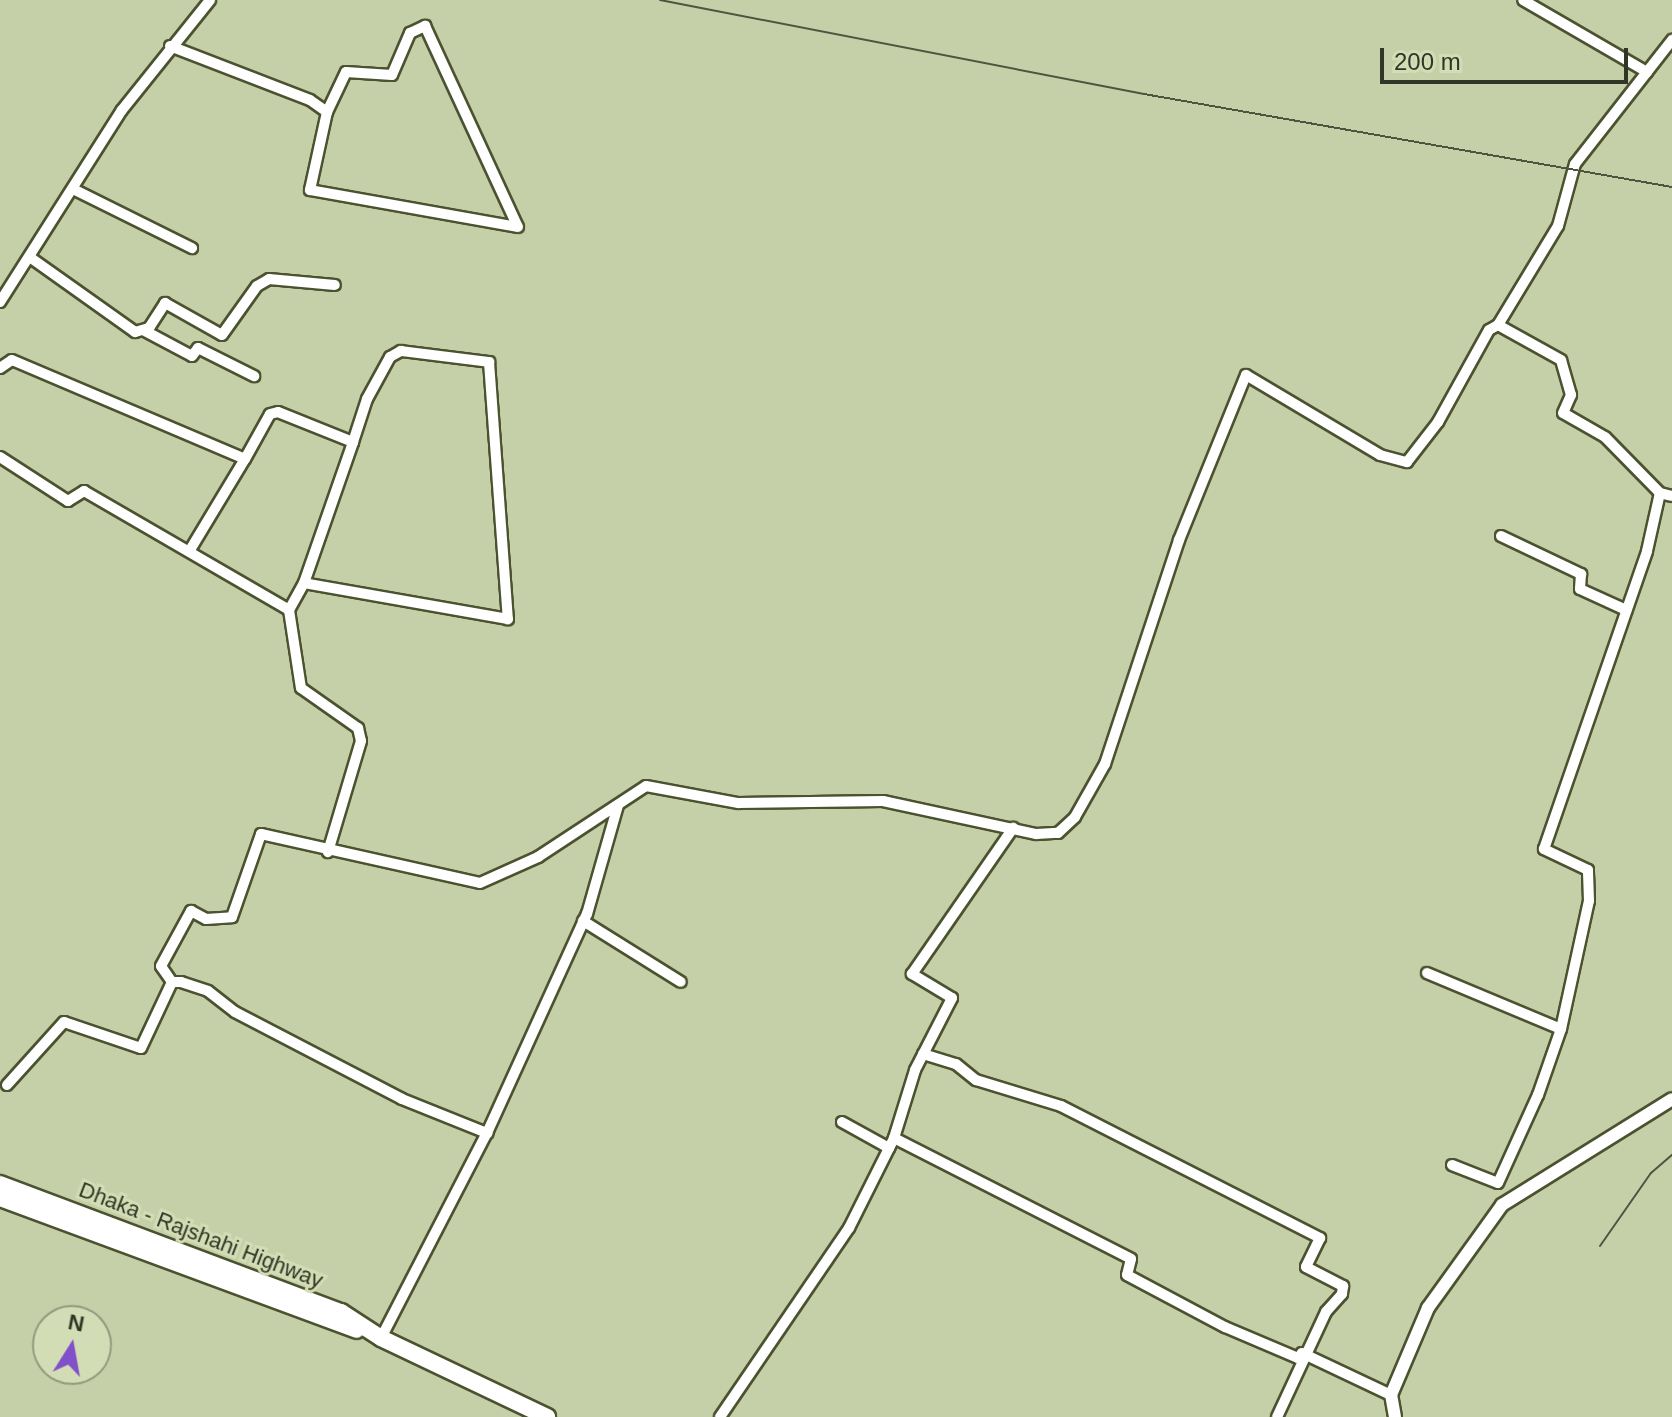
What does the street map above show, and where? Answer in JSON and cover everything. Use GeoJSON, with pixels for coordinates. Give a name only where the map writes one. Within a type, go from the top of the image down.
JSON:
{"type":"FeatureCollection","features":[{"type":"Feature","properties":{"kind":"highway","name":"Dhaka - Rajshahi Highway"},"geometry":{"type":"LineString","coordinates":[[0,1184],[248,1273],[341,1312],[381,1338]]}},
{"type":"Feature","properties":{"kind":"highway","name":"Dhaka - Rajshahi Highway"},"geometry":{"type":"LineString","coordinates":[[0,1198],[381,1338],[547,1417]]}},
{"type":"Feature","properties":{"kind":"street"},"geometry":{"type":"LineString","coordinates":[[0,302],[170,46],[210,0]]}},
{"type":"Feature","properties":{"kind":"street"},"geometry":{"type":"LineString","coordinates":[[1523,0],[1647,72]]}},
{"type":"Feature","properties":{"kind":"street"},"geometry":{"type":"LineString","coordinates":[[425,26],[518,227],[310,190],[327,112],[346,72],[392,75],[410,33],[425,26]]}},
{"type":"Feature","properties":{"kind":"street"},"geometry":{"type":"LineString","coordinates":[[487,1133],[402,1099],[235,1012],[208,991],[172,982],[161,966],[191,911],[206,919],[232,917],[261,834],[328,852],[480,883],[538,857],[646,786],[738,803],[883,801],[1013,828],[1058,833],[1093,789],[1179,540],[1246,375],[1380,455],[1407,462],[1469,372],[1489,330],[1498,325],[1558,226],[1575,164],[1672,40]]}},
{"type":"Feature","properties":{"kind":"street"},"geometry":{"type":"LineString","coordinates":[[170,46],[310,100],[327,112]]}},
{"type":"Feature","properties":{"kind":"street"},"geometry":{"type":"LineString","coordinates":[[73,189],[192,248]]}},
{"type":"Feature","properties":{"kind":"street"},"geometry":{"type":"LineString","coordinates":[[31,258],[135,332],[145,331],[192,356],[198,348],[254,376]]}},
{"type":"Feature","properties":{"kind":"street"},"geometry":{"type":"LineString","coordinates":[[145,331],[165,303],[222,335],[257,286],[269,279],[335,285]]}},
{"type":"Feature","properties":{"kind":"street"},"geometry":{"type":"LineString","coordinates":[[1498,325],[1561,360],[1571,395],[1563,413],[1605,437],[1660,493],[1672,496]]}},
{"type":"Feature","properties":{"kind":"street"},"geometry":{"type":"LineString","coordinates":[[304,583],[508,619],[489,362],[401,351],[390,357],[367,399],[304,583],[289,610],[301,688],[358,728],[361,741],[328,852]]}},
{"type":"Feature","properties":{"kind":"street"},"geometry":{"type":"LineString","coordinates":[[0,368],[12,360],[245,459]]}},
{"type":"Feature","properties":{"kind":"street"},"geometry":{"type":"LineString","coordinates":[[190,550],[270,414],[278,412],[353,442]]}},
{"type":"Feature","properties":{"kind":"street"},"geometry":{"type":"LineString","coordinates":[[0,457],[68,501],[84,491],[289,610]]}},
{"type":"Feature","properties":{"kind":"street"},"geometry":{"type":"LineString","coordinates":[[1498,1183],[1528,1120],[1561,1029],[1589,901],[1588,870],[1544,849],[1626,610],[1660,493]]}},
{"type":"Feature","properties":{"kind":"street"},"geometry":{"type":"LineString","coordinates":[[1501,536],[1581,574],[1580,589],[1626,610]]}},
{"type":"Feature","properties":{"kind":"street"},"geometry":{"type":"LineString","coordinates":[[381,1338],[487,1133],[583,921],[618,805]]}},
{"type":"Feature","properties":{"kind":"street"},"geometry":{"type":"LineString","coordinates":[[720,1417],[803,1301],[849,1228],[891,1143],[923,1054],[952,998],[912,974],[1013,828]]}},
{"type":"Feature","properties":{"kind":"street"},"geometry":{"type":"LineString","coordinates":[[583,921],[681,982]]}},
{"type":"Feature","properties":{"kind":"street"},"geometry":{"type":"LineString","coordinates":[[1427,973],[1561,1029]]}},
{"type":"Feature","properties":{"kind":"street"},"geometry":{"type":"LineString","coordinates":[[7,1085],[64,1022],[141,1048],[172,982]]}},
{"type":"Feature","properties":{"kind":"street"},"geometry":{"type":"LineString","coordinates":[[923,1054],[956,1064],[976,1080],[1061,1106],[1320,1238],[1306,1267],[1343,1286],[1277,1417]]}},
{"type":"Feature","properties":{"kind":"street"},"geometry":{"type":"LineString","coordinates":[[1395,1417],[1391,1395],[1428,1308],[1506,1202],[1672,1099]]}},
{"type":"Feature","properties":{"kind":"street"},"geometry":{"type":"LineString","coordinates":[[842,1122],[1131,1259],[1127,1275],[1225,1327],[1298,1358],[1309,1357],[1391,1395]]}},
{"type":"Feature","properties":{"kind":"street"},"geometry":{"type":"LineString","coordinates":[[1452,1165],[1498,1183],[1506,1202]]}},
{"type":"Feature","properties":{"kind":"railway"},"geometry":{"type":"LineString","coordinates":[[660,0],[1144,94],[1672,187]]}},
{"type":"Feature","properties":{"kind":"railway"},"geometry":{"type":"LineString","coordinates":[[1600,1246],[1651,1173],[1672,1155]]}}]}
